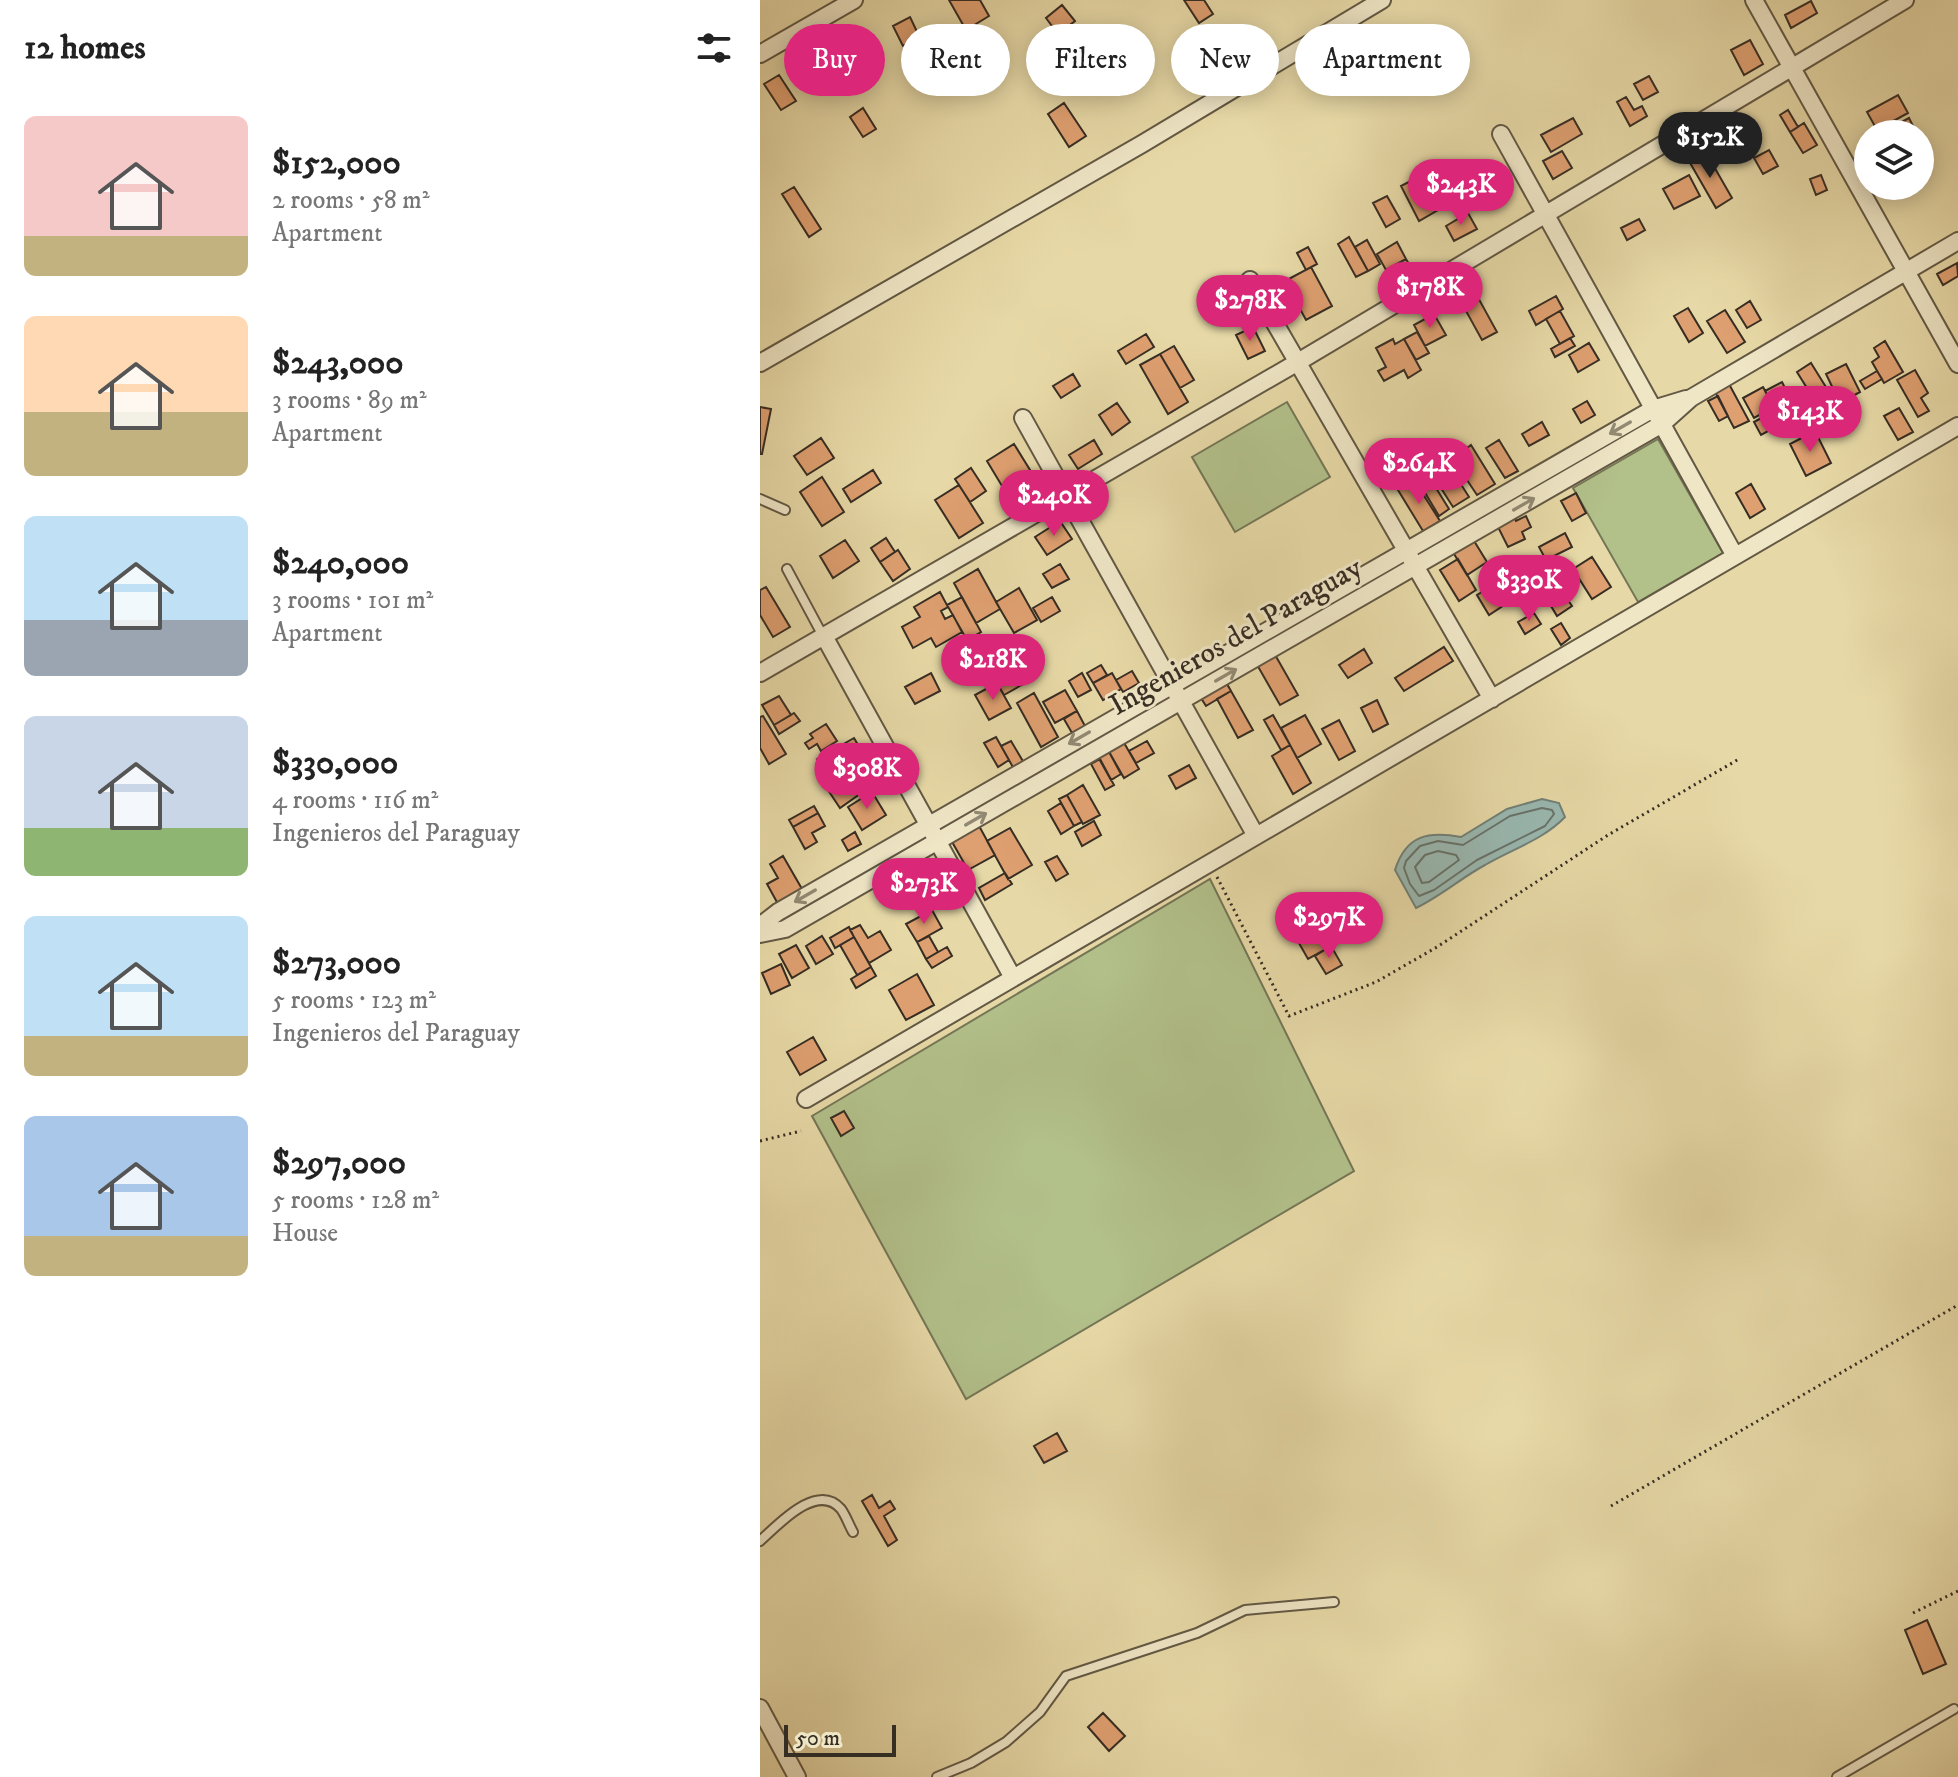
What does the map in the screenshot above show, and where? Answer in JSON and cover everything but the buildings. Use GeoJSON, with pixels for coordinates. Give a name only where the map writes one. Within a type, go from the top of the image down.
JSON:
{"type":"FeatureCollection","features":[{"type":"Feature","properties":{"kind":"street"},"geometry":{"type":"LineString","coordinates":[[760,54],[854,0]]}},
{"type":"Feature","properties":{"kind":"street"},"geometry":{"type":"LineString","coordinates":[[760,363],[1142,144],[1382,0]]}},
{"type":"Feature","properties":{"kind":"street"},"geometry":{"type":"LineString","coordinates":[[1754,0],[1958,364]]}},
{"type":"Feature","properties":{"kind":"street"},"geometry":{"type":"LineString","coordinates":[[760,673],[1298,362],[1905,0]]}},
{"type":"Feature","properties":{"kind":"street"},"geometry":{"type":"LineString","coordinates":[[1501,134],[1735,556]]}},
{"type":"Feature","properties":{"kind":"street","name":"Ingenieros del Paraguay"},"geometry":{"type":"LineString","coordinates":[[760,934],[785,929],[1662,424],[1691,398],[1958,241]]}},
{"type":"Feature","properties":{"kind":"street"},"geometry":{"type":"LineString","coordinates":[[1250,280],[1492,699]]}},
{"type":"Feature","properties":{"kind":"street","name":"Ingenieros del Paraguay"},"geometry":{"type":"LineString","coordinates":[[760,926],[778,912],[928,825],[1653,409],[1691,398]]}},
{"type":"Feature","properties":{"kind":"street"},"geometry":{"type":"LineString","coordinates":[[1023,418],[1256,836]]}},
{"type":"Feature","properties":{"kind":"street"},"geometry":{"type":"LineString","coordinates":[[806,1099],[1958,426]]}},
{"type":"Feature","properties":{"kind":"street"},"geometry":{"type":"LineString","coordinates":[[824,636],[1013,978]]}},
{"type":"Feature","properties":{"kind":"street"},"geometry":{"type":"LineString","coordinates":[[760,1708],[797,1777]]}},
{"type":"Feature","properties":{"kind":"lane"},"geometry":{"type":"LineString","coordinates":[[760,499],[785,510]]}},
{"type":"Feature","properties":{"kind":"lane"},"geometry":{"type":"LineString","coordinates":[[787,569],[824,636]]}},
{"type":"Feature","properties":{"kind":"lane"},"geometry":{"type":"LineString","coordinates":[[760,1541],[791,1512],[822,1500],[842,1510],[853,1532]]}},
{"type":"Feature","properties":{"kind":"lane"},"geometry":{"type":"LineString","coordinates":[[937,1777],[971,1763],[1006,1742],[1040,1712],[1066,1676],[1197,1633],[1245,1610],[1334,1602]]}},
{"type":"Feature","properties":{"kind":"lane"},"geometry":{"type":"LineString","coordinates":[[1837,1777],[1954,1709]]}},
{"type":"Feature","properties":{"kind":"path"},"geometry":{"type":"LineString","coordinates":[[1209,863],[1289,1016],[1376,982],[1425,954],[1608,835],[1739,759]]}},
{"type":"Feature","properties":{"kind":"path"},"geometry":{"type":"LineString","coordinates":[[760,1141],[801,1131]]}},
{"type":"Feature","properties":{"kind":"path"},"geometry":{"type":"LineString","coordinates":[[1611,1506],[1958,1305]]}},
{"type":"Feature","properties":{"kind":"path"},"geometry":{"type":"LineString","coordinates":[[1913,1613],[1958,1591]]}},
{"type":"Feature","properties":{"kind":"green space"},"geometry":{"type":"Polygon","coordinates":[[[1287,402],[1330,477],[1235,532],[1192,457],[1287,402]]]}},
{"type":"Feature","properties":{"kind":"green space"},"geometry":{"type":"Polygon","coordinates":[[[1658,439],[1723,553],[1638,602],[1573,488],[1658,439]]]}},
{"type":"Feature","properties":{"kind":"green space"},"geometry":{"type":"Polygon","coordinates":[[[1210,879],[1354,1171],[966,1399],[812,1116],[1210,879]]]}},
{"type":"Feature","properties":{"kind":"water"},"geometry":{"type":"Polygon","coordinates":[[[1542,799],[1559,803],[1565,817],[1537,838],[1495,859],[1416,908],[1395,870],[1405,849],[1420,838],[1429,836],[1461,837],[1507,809],[1542,799]]]}}]}
